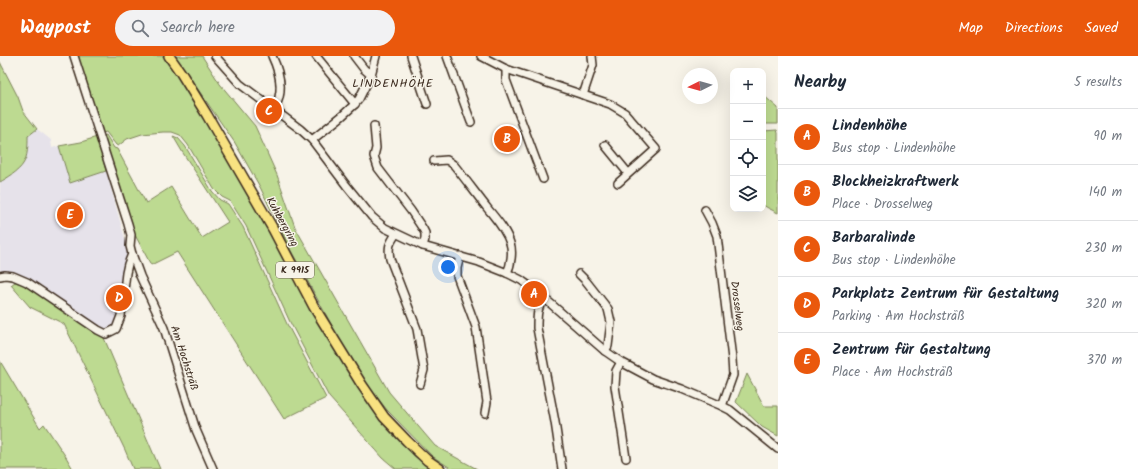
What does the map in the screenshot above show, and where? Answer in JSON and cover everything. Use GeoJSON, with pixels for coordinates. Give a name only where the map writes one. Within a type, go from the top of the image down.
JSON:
{"type":"FeatureCollection","features":[{"type":"Feature","properties":{"kind":"main road","name":"Kuhbergring"},"geometry":{"type":"LineString","coordinates":[[169,56],[207,115],[273,229],[314,307],[362,385],[384,417],[427,460],[440,469]]}},
{"type":"Feature","properties":{"kind":"street","name":"Am Hochsträß"},"geometry":{"type":"LineString","coordinates":[[74,56],[128,224],[131,236],[130,246],[132,254],[140,276],[164,328],[196,430],[213,469]]}},
{"type":"Feature","properties":{"kind":"street"},"geometry":{"type":"LineString","coordinates":[[215,56],[249,92],[274,109],[312,140],[372,217],[385,228],[423,246],[479,262],[521,280],[535,290],[605,351],[621,362],[653,379],[682,389],[730,410],[775,444],[778,449]]}},
{"type":"Feature","properties":{"kind":"street"},"geometry":{"type":"LineString","coordinates":[[272,56],[277,66],[281,96],[274,109]]}},
{"type":"Feature","properties":{"kind":"street"},"geometry":{"type":"LineString","coordinates":[[316,56],[355,104]]}},
{"type":"Feature","properties":{"kind":"street"},"geometry":{"type":"LineString","coordinates":[[354,56],[364,69],[371,75]]}},
{"type":"Feature","properties":{"kind":"street"},"geometry":{"type":"LineString","coordinates":[[312,140],[342,116],[359,99],[371,75],[376,56]]}},
{"type":"Feature","properties":{"kind":"street"},"geometry":{"type":"LineString","coordinates":[[410,56],[426,101],[417,101]]}},
{"type":"Feature","properties":{"kind":"street"},"geometry":{"type":"LineString","coordinates":[[447,56],[464,112],[472,122]]}},
{"type":"Feature","properties":{"kind":"street"},"geometry":{"type":"LineString","coordinates":[[481,56],[506,69],[610,104],[625,113],[656,149],[618,183]]}},
{"type":"Feature","properties":{"kind":"street"},"geometry":{"type":"LineString","coordinates":[[583,95],[593,65],[592,56]]}},
{"type":"Feature","properties":{"kind":"street"},"geometry":{"type":"LineString","coordinates":[[506,69],[506,80],[543,179]]}},
{"type":"Feature","properties":{"kind":"street"},"geometry":{"type":"LineString","coordinates":[[374,126],[376,148],[374,156],[378,168],[423,229],[425,239],[423,246]]}},
{"type":"Feature","properties":{"kind":"street"},"geometry":{"type":"LineString","coordinates":[[605,145],[628,174]]}},
{"type":"Feature","properties":{"kind":"street"},"geometry":{"type":"LineString","coordinates":[[434,162],[447,160],[454,165],[499,223],[511,244],[512,251],[507,273]]}},
{"type":"Feature","properties":{"kind":"street"},"geometry":{"type":"LineString","coordinates":[[530,168],[537,165]]}},
{"type":"Feature","properties":{"kind":"street","name":"Drosselweg"},"geometry":{"type":"LineString","coordinates":[[705,210],[712,223],[716,236],[732,359],[733,375],[722,406]]}},
{"type":"Feature","properties":{"kind":"street"},"geometry":{"type":"LineString","coordinates":[[396,234],[390,242],[388,251],[417,330],[424,370],[420,384]]}},
{"type":"Feature","properties":{"kind":"street","name":"Am Hochsträß"},"geometry":{"type":"LineString","coordinates":[[0,276],[5,274],[27,282],[106,334],[116,329],[121,316],[126,273],[132,254]]}},
{"type":"Feature","properties":{"kind":"street"},"geometry":{"type":"LineString","coordinates":[[460,256],[457,276],[476,327],[487,402],[485,413]]}},
{"type":"Feature","properties":{"kind":"street"},"geometry":{"type":"LineString","coordinates":[[579,274],[608,309],[611,322],[608,346],[605,351]]}},
{"type":"Feature","properties":{"kind":"street"},"geometry":{"type":"LineString","coordinates":[[544,298],[539,307],[537,328],[555,422],[562,469]]}},
{"type":"Feature","properties":{"kind":"street"},"geometry":{"type":"LineString","coordinates":[[621,362],[616,372],[615,386],[626,458]]}},
{"type":"Feature","properties":{"kind":"shaded area"},"geometry":{"type":"Polygon","coordinates":[[[37,129],[51,140],[52,148],[59,146],[70,182],[106,171],[129,253],[125,263],[118,315],[113,327],[106,331],[28,279],[5,271],[0,273],[0,182],[5,179],[27,153],[28,136],[37,129]]]}},
{"type":"Feature","properties":{"kind":"green space"},"geometry":{"type":"Polygon","coordinates":[[[78,56],[163,56],[171,66],[214,136],[331,341],[393,432],[414,456],[432,469],[396,469],[383,458],[329,397],[290,322],[246,226],[230,201],[222,197],[214,189],[188,145],[180,135],[172,132],[142,134],[127,139],[118,146],[106,132],[103,133],[78,56]]]}},
{"type":"Feature","properties":{"kind":"green space"},"geometry":{"type":"Polygon","coordinates":[[[175,56],[202,56],[220,84],[255,126],[277,175],[295,227],[389,392],[435,446],[477,469],[452,469],[432,456],[387,410],[370,388],[348,355],[289,247],[260,187],[235,143],[175,56]]]}},
{"type":"Feature","properties":{"kind":"green space"},"geometry":{"type":"Polygon","coordinates":[[[0,62],[18,97],[23,111],[37,129],[28,136],[27,154],[21,167],[0,182],[0,62]]]}},
{"type":"Feature","properties":{"kind":"green space"},"geometry":{"type":"Polygon","coordinates":[[[766,98],[778,108],[778,124],[766,124],[766,98]]]}},
{"type":"Feature","properties":{"kind":"green space"},"geometry":{"type":"Polygon","coordinates":[[[777,130],[778,133],[778,213],[766,207],[766,131],[777,130]]]}},
{"type":"Feature","properties":{"kind":"green space"},"geometry":{"type":"Polygon","coordinates":[[[106,135],[114,148],[117,149],[146,203],[171,187],[202,238],[228,222],[173,136],[178,138],[185,146],[212,191],[220,200],[228,204],[243,227],[287,324],[326,398],[284,419],[177,252],[151,265],[135,235],[103,136],[106,135]]]}},
{"type":"Feature","properties":{"kind":"green space"},"geometry":{"type":"Polygon","coordinates":[[[97,137],[106,171],[70,183],[59,146],[97,137]]]}},
{"type":"Feature","properties":{"kind":"green space"},"geometry":{"type":"Polygon","coordinates":[[[15,282],[25,285],[99,333],[104,338],[160,469],[133,469],[64,324],[30,307],[11,285],[15,282]]]}},
{"type":"Feature","properties":{"kind":"green space"},"geometry":{"type":"Polygon","coordinates":[[[0,361],[40,428],[44,424],[73,469],[0,469],[0,361]]]}},
{"type":"Feature","properties":{"kind":"green space"},"geometry":{"type":"Polygon","coordinates":[[[747,374],[764,406],[778,406],[778,436],[762,427],[736,402],[747,374]]]}},
{"type":"Feature","properties":{"kind":"place","name":"Barbaralinde"},"geometry":{"type":"Point","coordinates":[269,111]}},
{"type":"Feature","properties":{"kind":"place","name":"Blockheizkraftwerk"},"geometry":{"type":"Point","coordinates":[507,139]}},
{"type":"Feature","properties":{"kind":"place","name":"Zentrum für Gestaltung"},"geometry":{"type":"Point","coordinates":[70,215]}},
{"type":"Feature","properties":{"kind":"place","name":"Lindenhöhe"},"geometry":{"type":"Point","coordinates":[534,294]}},
{"type":"Feature","properties":{"kind":"place","name":"Parkplatz Zentrum für Gestaltung"},"geometry":{"type":"Point","coordinates":[119,298]}},
{"type":"Feature","properties":{"kind":"district","name":"LINDENHÖHE"},"geometry":{"type":"Point","coordinates":[393,83]}}]}
